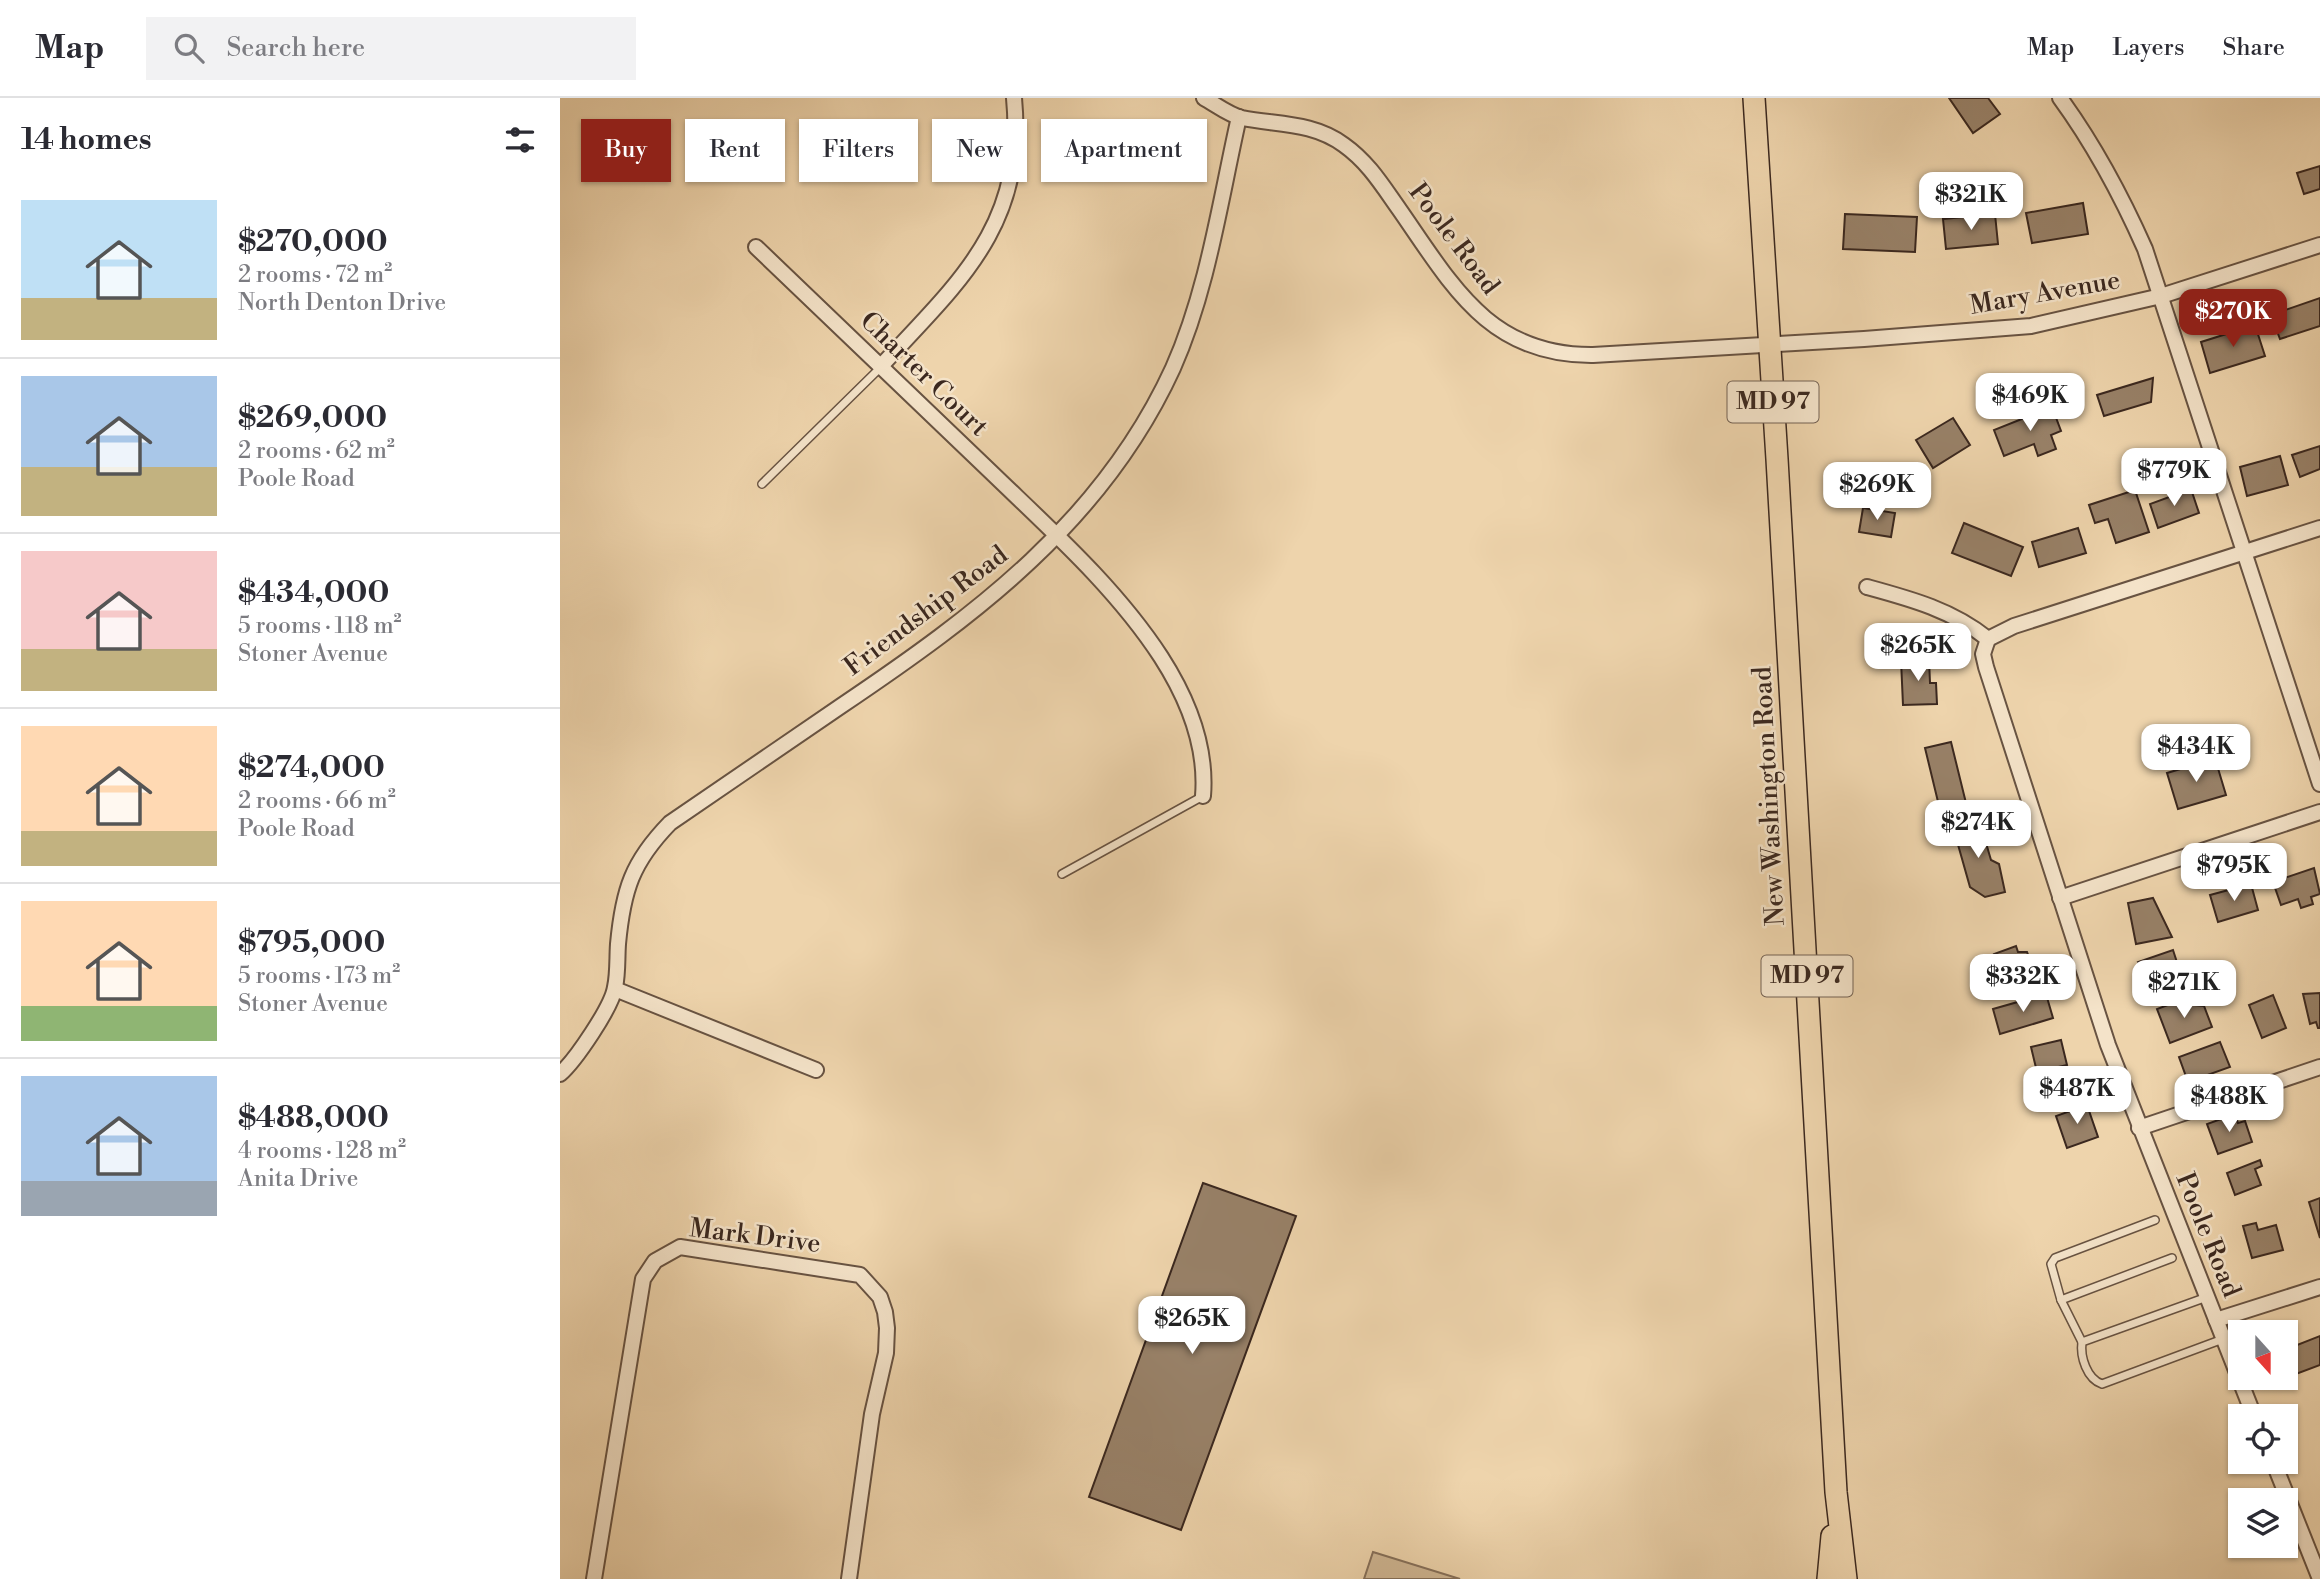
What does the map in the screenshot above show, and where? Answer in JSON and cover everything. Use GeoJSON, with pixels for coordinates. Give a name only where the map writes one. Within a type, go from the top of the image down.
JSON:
{"type":"FeatureCollection","features":[{"type":"Feature","properties":{"kind":"main road","name":"New Washington Road"},"geometry":{"type":"LineString","coordinates":[[1754,98],[1836,1492],[1846,1579]]}},
{"type":"Feature","properties":{"kind":"main road","name":"New Washington Road"},"geometry":{"type":"LineString","coordinates":[[1828,1579],[1836,1492]]}},
{"type":"Feature","properties":{"kind":"street"},"geometry":{"type":"LineString","coordinates":[[881,366],[963,277],[988,240],[1013,164],[1016,124],[1014,98]]}},
{"type":"Feature","properties":{"kind":"street","name":"Poole Road"},"geometry":{"type":"LineString","coordinates":[[1204,98],[1239,117],[1326,134],[1352,151],[1366,163],[1384,186],[1472,308],[1490,324],[1530,346],[1551,352],[1593,355],[1769,344]]}},
{"type":"Feature","properties":{"kind":"street"},"geometry":{"type":"LineString","coordinates":[[2060,98],[2102,160],[2145,249],[2320,785]]}},
{"type":"Feature","properties":{"kind":"street","name":"Friendship Road"},"geometry":{"type":"LineString","coordinates":[[560,1074],[601,1018],[615,989],[623,907],[637,862],[650,843],[670,823],[938,638],[999,590],[1058,537],[1108,478],[1136,439],[1174,365],[1194,312],[1239,117]]}},
{"type":"Feature","properties":{"kind":"street","name":"Mary Avenue"},"geometry":{"type":"LineString","coordinates":[[1769,344],[2032,326],[2161,296],[2320,245]]}},
{"type":"Feature","properties":{"kind":"street","name":"Charter Court"},"geometry":{"type":"LineString","coordinates":[[756,247],[1058,537],[1134,621],[1174,679],[1199,740],[1205,771],[1203,796]]}},
{"type":"Feature","properties":{"kind":"street"},"geometry":{"type":"LineString","coordinates":[[1867,587],[1944,611],[1970,624],[1988,639],[2014,626],[2320,528]]}},
{"type":"Feature","properties":{"kind":"street","name":"Poole Road"},"geometry":{"type":"LineString","coordinates":[[1988,639],[1983,654],[1986,667],[2104,1034],[2250,1404]]}},
{"type":"Feature","properties":{"kind":"street"},"geometry":{"type":"LineString","coordinates":[[2060,898],[2320,812]]}},
{"type":"Feature","properties":{"kind":"street"},"geometry":{"type":"LineString","coordinates":[[615,989],[816,1070]]}},
{"type":"Feature","properties":{"kind":"street"},"geometry":{"type":"LineString","coordinates":[[2139,1128],[2320,1067]]}},
{"type":"Feature","properties":{"kind":"street","name":"Mark Drive"},"geometry":{"type":"LineString","coordinates":[[594,1579],[643,1279],[655,1261],[680,1247],[860,1275],[880,1297],[886,1312],[886,1353],[872,1415],[849,1579]]}},
{"type":"Feature","properties":{"kind":"street"},"geometry":{"type":"LineString","coordinates":[[2216,1320],[2320,1287]]}},
{"type":"Feature","properties":{"kind":"street"},"geometry":{"type":"LineString","coordinates":[[2278,1474],[2320,1579]]}},
{"type":"Feature","properties":{"kind":"lane"},"geometry":{"type":"LineString","coordinates":[[762,484],[881,366]]}},
{"type":"Feature","properties":{"kind":"lane"},"geometry":{"type":"LineString","coordinates":[[1062,874],[1203,796]]}},
{"type":"Feature","properties":{"kind":"lane"},"geometry":{"type":"LineString","coordinates":[[2155,1220],[2055,1258],[2051,1264],[2061,1300],[2082,1342],[2081,1349],[2087,1370],[2094,1381],[2102,1384],[2224,1339]]}},
{"type":"Feature","properties":{"kind":"lane"},"geometry":{"type":"LineString","coordinates":[[2061,1300],[2172,1258]]}},
{"type":"Feature","properties":{"kind":"lane"},"geometry":{"type":"LineString","coordinates":[[2082,1342],[2207,1297]]}},
{"type":"Feature","properties":{"kind":"shaded area"},"geometry":{"type":"Polygon","coordinates":[[[1373,1552],[1460,1579],[1364,1579],[1373,1552]]]}},
{"type":"Feature","properties":{"kind":"building"},"geometry":{"type":"Polygon","coordinates":[[[1949,98],[1988,98],[2000,114],[1973,133],[1949,98]]]}},
{"type":"Feature","properties":{"kind":"building"},"geometry":{"type":"Polygon","coordinates":[[[2320,166],[2320,189],[2304,194],[2297,173],[2320,166]]]}},
{"type":"Feature","properties":{"kind":"building"},"geometry":{"type":"Polygon","coordinates":[[[2083,203],[2088,234],[2032,243],[2026,213],[2083,203]]]}},
{"type":"Feature","properties":{"kind":"building"},"geometry":{"type":"Polygon","coordinates":[[[1845,214],[1917,217],[1915,252],[1843,249],[1845,214]]]}},
{"type":"Feature","properties":{"kind":"building"},"geometry":{"type":"Polygon","coordinates":[[[1995,214],[1998,244],[1946,249],[1943,219],[1995,214]]]}},
{"type":"Feature","properties":{"kind":"building"},"geometry":{"type":"Polygon","coordinates":[[[2320,298],[2320,326],[2280,339],[2271,315],[2320,298]]]}},
{"type":"Feature","properties":{"kind":"building"},"geometry":{"type":"Polygon","coordinates":[[[2255,325],[2265,356],[2210,373],[2201,342],[2255,325]]]}},
{"type":"Feature","properties":{"kind":"building"},"geometry":{"type":"Polygon","coordinates":[[[2153,378],[2151,402],[2104,416],[2097,395],[2153,378]]]}},
{"type":"Feature","properties":{"kind":"building"},"geometry":{"type":"Polygon","coordinates":[[[2052,407],[2061,431],[2051,435],[2056,449],[2038,456],[2034,444],[2004,456],[1994,430],[2052,407]]]}},
{"type":"Feature","properties":{"kind":"building"},"geometry":{"type":"Polygon","coordinates":[[[1953,418],[1970,445],[1933,468],[1916,440],[1953,418]]]}},
{"type":"Feature","properties":{"kind":"building"},"geometry":{"type":"Polygon","coordinates":[[[2320,446],[2320,469],[2300,477],[2292,455],[2320,446]]]}},
{"type":"Feature","properties":{"kind":"building"},"geometry":{"type":"Polygon","coordinates":[[[2280,456],[2288,485],[2247,496],[2240,467],[2280,456]]]}},
{"type":"Feature","properties":{"kind":"building"},"geometry":{"type":"Polygon","coordinates":[[[2191,489],[2199,513],[2158,528],[2150,504],[2191,489]]]}},
{"type":"Feature","properties":{"kind":"building"},"geometry":{"type":"Polygon","coordinates":[[[2135,490],[2149,532],[2116,543],[2108,519],[2095,523],[2089,505],[2135,490]]]}},
{"type":"Feature","properties":{"kind":"building"},"geometry":{"type":"Polygon","coordinates":[[[1863,508],[1895,513],[1891,537],[1859,532],[1863,508]]]}},
{"type":"Feature","properties":{"kind":"building"},"geometry":{"type":"Polygon","coordinates":[[[1964,523],[2023,547],[2011,576],[1952,553],[1964,523]]]}},
{"type":"Feature","properties":{"kind":"building"},"geometry":{"type":"Polygon","coordinates":[[[2078,528],[2086,553],[2039,567],[2032,542],[2078,528]]]}},
{"type":"Feature","properties":{"kind":"building"},"geometry":{"type":"Polygon","coordinates":[[[1929,659],[1930,683],[1936,683],[1937,704],[1903,705],[1901,660],[1929,659]]]}},
{"type":"Feature","properties":{"kind":"building"},"geometry":{"type":"Polygon","coordinates":[[[1951,742],[1966,803],[1940,810],[1925,748],[1951,742]]]}},
{"type":"Feature","properties":{"kind":"building"},"geometry":{"type":"Polygon","coordinates":[[[2204,762],[2217,765],[2226,795],[2178,809],[2167,773],[2204,762]]]}},
{"type":"Feature","properties":{"kind":"building"},"geometry":{"type":"Polygon","coordinates":[[[1979,819],[1991,860],[1999,864],[2005,892],[1985,897],[1970,887],[1953,827],[1979,819]]]}},
{"type":"Feature","properties":{"kind":"building"},"geometry":{"type":"Polygon","coordinates":[[[2314,868],[2320,894],[2311,897],[2313,904],[2301,908],[2298,899],[2281,905],[2273,882],[2314,868]]]}},
{"type":"Feature","properties":{"kind":"building"},"geometry":{"type":"Polygon","coordinates":[[[2251,884],[2258,910],[2218,922],[2210,895],[2251,884]]]}},
{"type":"Feature","properties":{"kind":"building"},"geometry":{"type":"Polygon","coordinates":[[[2153,898],[2172,937],[2136,944],[2128,903],[2153,898]]]}},
{"type":"Feature","properties":{"kind":"building"},"geometry":{"type":"Polygon","coordinates":[[[2016,946],[2018,952],[2027,952],[2036,976],[2006,987],[1994,954],[2016,946]]]}},
{"type":"Feature","properties":{"kind":"building"},"geometry":{"type":"Polygon","coordinates":[[[2173,950],[2184,984],[2150,995],[2138,962],[2173,950]]]}},
{"type":"Feature","properties":{"kind":"building"},"geometry":{"type":"Polygon","coordinates":[[[2320,993],[2318,1028],[2316,1022],[2310,1024],[2303,994],[2320,993]]]}},
{"type":"Feature","properties":{"kind":"building"},"geometry":{"type":"Polygon","coordinates":[[[2046,994],[2053,1018],[2000,1034],[1993,1009],[2046,994]]]}},
{"type":"Feature","properties":{"kind":"building"},"geometry":{"type":"Polygon","coordinates":[[[2273,995],[2286,1028],[2262,1038],[2249,1005],[2273,995]]]}},
{"type":"Feature","properties":{"kind":"building"},"geometry":{"type":"Polygon","coordinates":[[[2173,1003],[2204,1006],[2212,1027],[2170,1043],[2157,1009],[2173,1003]]]}},
{"type":"Feature","properties":{"kind":"building"},"geometry":{"type":"Polygon","coordinates":[[[2061,1040],[2067,1065],[2037,1072],[2031,1047],[2061,1040]]]}},
{"type":"Feature","properties":{"kind":"building"},"geometry":{"type":"Polygon","coordinates":[[[2220,1042],[2230,1067],[2188,1082],[2179,1057],[2220,1042]]]}},
{"type":"Feature","properties":{"kind":"building"},"geometry":{"type":"Polygon","coordinates":[[[2087,1105],[2098,1137],[2067,1148],[2056,1116],[2087,1105]]]}},
{"type":"Feature","properties":{"kind":"building"},"geometry":{"type":"Polygon","coordinates":[[[2235,1114],[2238,1123],[2245,1121],[2252,1142],[2218,1154],[2207,1124],[2235,1114]]]}},
{"type":"Feature","properties":{"kind":"building"},"geometry":{"type":"Polygon","coordinates":[[[2260,1160],[2262,1166],[2255,1169],[2261,1185],[2235,1195],[2227,1173],[2260,1160]]]}},
{"type":"Feature","properties":{"kind":"building"},"geometry":{"type":"Polygon","coordinates":[[[1203,1183],[1296,1216],[1181,1530],[1089,1497],[1203,1183]]]}},
{"type":"Feature","properties":{"kind":"building"},"geometry":{"type":"Polygon","coordinates":[[[2320,1198],[2320,1238],[2309,1202],[2320,1198]]]}},
{"type":"Feature","properties":{"kind":"building"},"geometry":{"type":"Polygon","coordinates":[[[2256,1223],[2258,1230],[2276,1225],[2283,1250],[2252,1258],[2243,1226],[2256,1223]]]}},
{"type":"Feature","properties":{"kind":"building"},"geometry":{"type":"Polygon","coordinates":[[[2320,1336],[2320,1365],[2298,1373],[2298,1345],[2320,1336]]]}}]}
